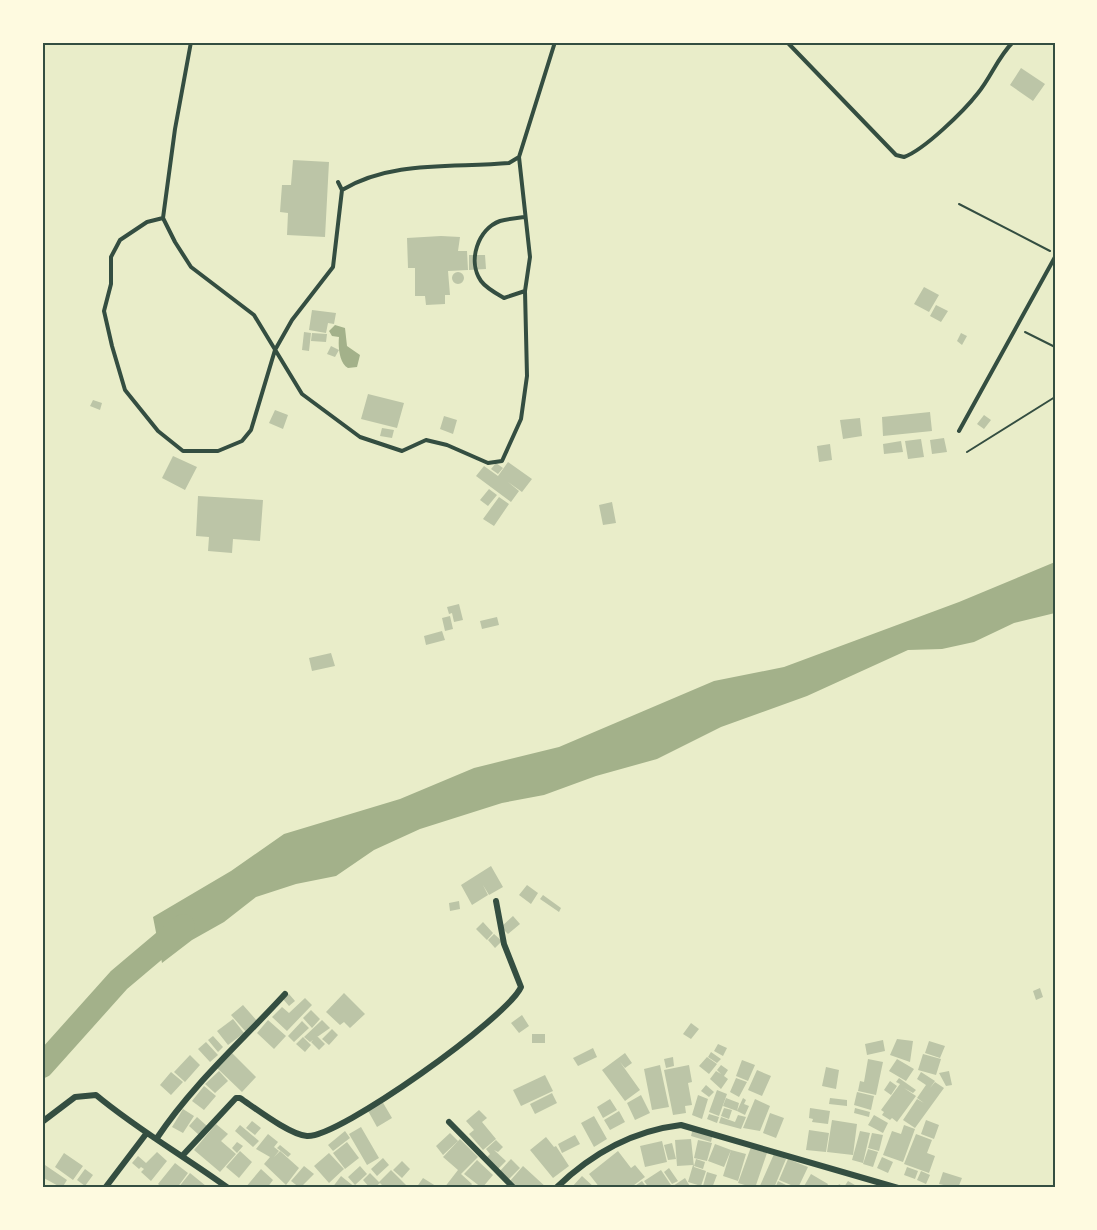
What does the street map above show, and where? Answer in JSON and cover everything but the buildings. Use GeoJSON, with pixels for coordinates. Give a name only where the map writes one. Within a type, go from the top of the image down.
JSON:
{"type":"FeatureCollection","features":[{"type":"Feature","properties":{"kind":"street"},"geometry":{"type":"LineString","coordinates":[[183,1155],[236,1098],[240,1098],[300,1135],[314,1136],[355,1116],[440,1062],[519,993],[521,987],[504,944],[496,901]]}},
{"type":"Feature","properties":{"kind":"street"},"geometry":{"type":"LineString","coordinates":[[157,1138],[178,1106],[285,994]]}},
{"type":"Feature","properties":{"kind":"street"},"geometry":{"type":"LineString","coordinates":[[42,1122],[75,1097],[96,1095],[146,1134],[157,1138],[183,1155],[228,1188]]}},
{"type":"Feature","properties":{"kind":"street"},"geometry":{"type":"LineString","coordinates":[[449,1122],[514,1188]]}},
{"type":"Feature","properties":{"kind":"street"},"geometry":{"type":"LineString","coordinates":[[556,1188],[591,1157],[614,1144],[657,1128],[681,1125],[898,1188]]}},
{"type":"Feature","properties":{"kind":"street"},"geometry":{"type":"LineString","coordinates":[[105,1188],[146,1134]]}},
{"type":"Feature","properties":{"kind":"lane"},"geometry":{"type":"LineString","coordinates":[[191,42],[175,129],[163,218],[191,267],[254,315],[302,394],[360,437],[402,451],[426,440],[488,463],[502,461],[521,419],[527,376],[525,291],[530,257],[519,157],[555,42]]}},
{"type":"Feature","properties":{"kind":"lane"},"geometry":{"type":"LineString","coordinates":[[788,42],[857,117],[896,155],[904,157],[924,146],[978,93],[1005,50],[1013,42]]}},
{"type":"Feature","properties":{"kind":"lane"},"geometry":{"type":"LineString","coordinates":[[342,190],[361,178],[422,167],[509,163],[519,157]]}},
{"type":"Feature","properties":{"kind":"lane"},"geometry":{"type":"LineString","coordinates":[[163,218],[147,222],[120,240],[111,257],[111,284],[104,311],[125,390],[158,431],[183,451],[218,451],[242,441],[251,430],[276,350],[292,320],[333,267],[342,190],[338,182]]}},
{"type":"Feature","properties":{"kind":"lane"},"geometry":{"type":"LineString","coordinates":[[524,217],[499,221],[483,234],[475,249],[481,281],[504,298],[525,291]]}},
{"type":"Feature","properties":{"kind":"lane"},"geometry":{"type":"LineString","coordinates":[[959,431],[1055,256]]}},
{"type":"Feature","properties":{"kind":"path"},"geometry":{"type":"LineString","coordinates":[[959,204],[1055,256]]}},
{"type":"Feature","properties":{"kind":"path"},"geometry":{"type":"LineString","coordinates":[[1017,328],[1055,347]]}},
{"type":"Feature","properties":{"kind":"path"},"geometry":{"type":"LineString","coordinates":[[966,452],[1055,397]]}},
{"type":"Feature","properties":{"kind":"shaded area"},"geometry":{"type":"Polygon","coordinates":[[[335,325],[345,328],[347,346],[360,355],[357,367],[345,366],[339,349],[339,337],[332,336],[329,331],[335,325]]]}},
{"type":"Feature","properties":{"kind":"shaded area"},"geometry":{"type":"Polygon","coordinates":[[[1055,562],[1055,613],[1014,623],[974,642],[942,649],[908,650],[807,696],[721,727],[657,759],[596,776],[544,795],[502,803],[420,829],[374,850],[336,876],[296,884],[256,897],[224,922],[192,940],[162,963],[153,917],[231,871],[284,834],[400,799],[474,768],[559,747],[714,681],[784,667],[959,602],[1055,562]]]}},
{"type":"Feature","properties":{"kind":"waterway"},"geometry":{"type":"LineString","coordinates":[[42,1066],[119,980],[183,926]]}}]}
